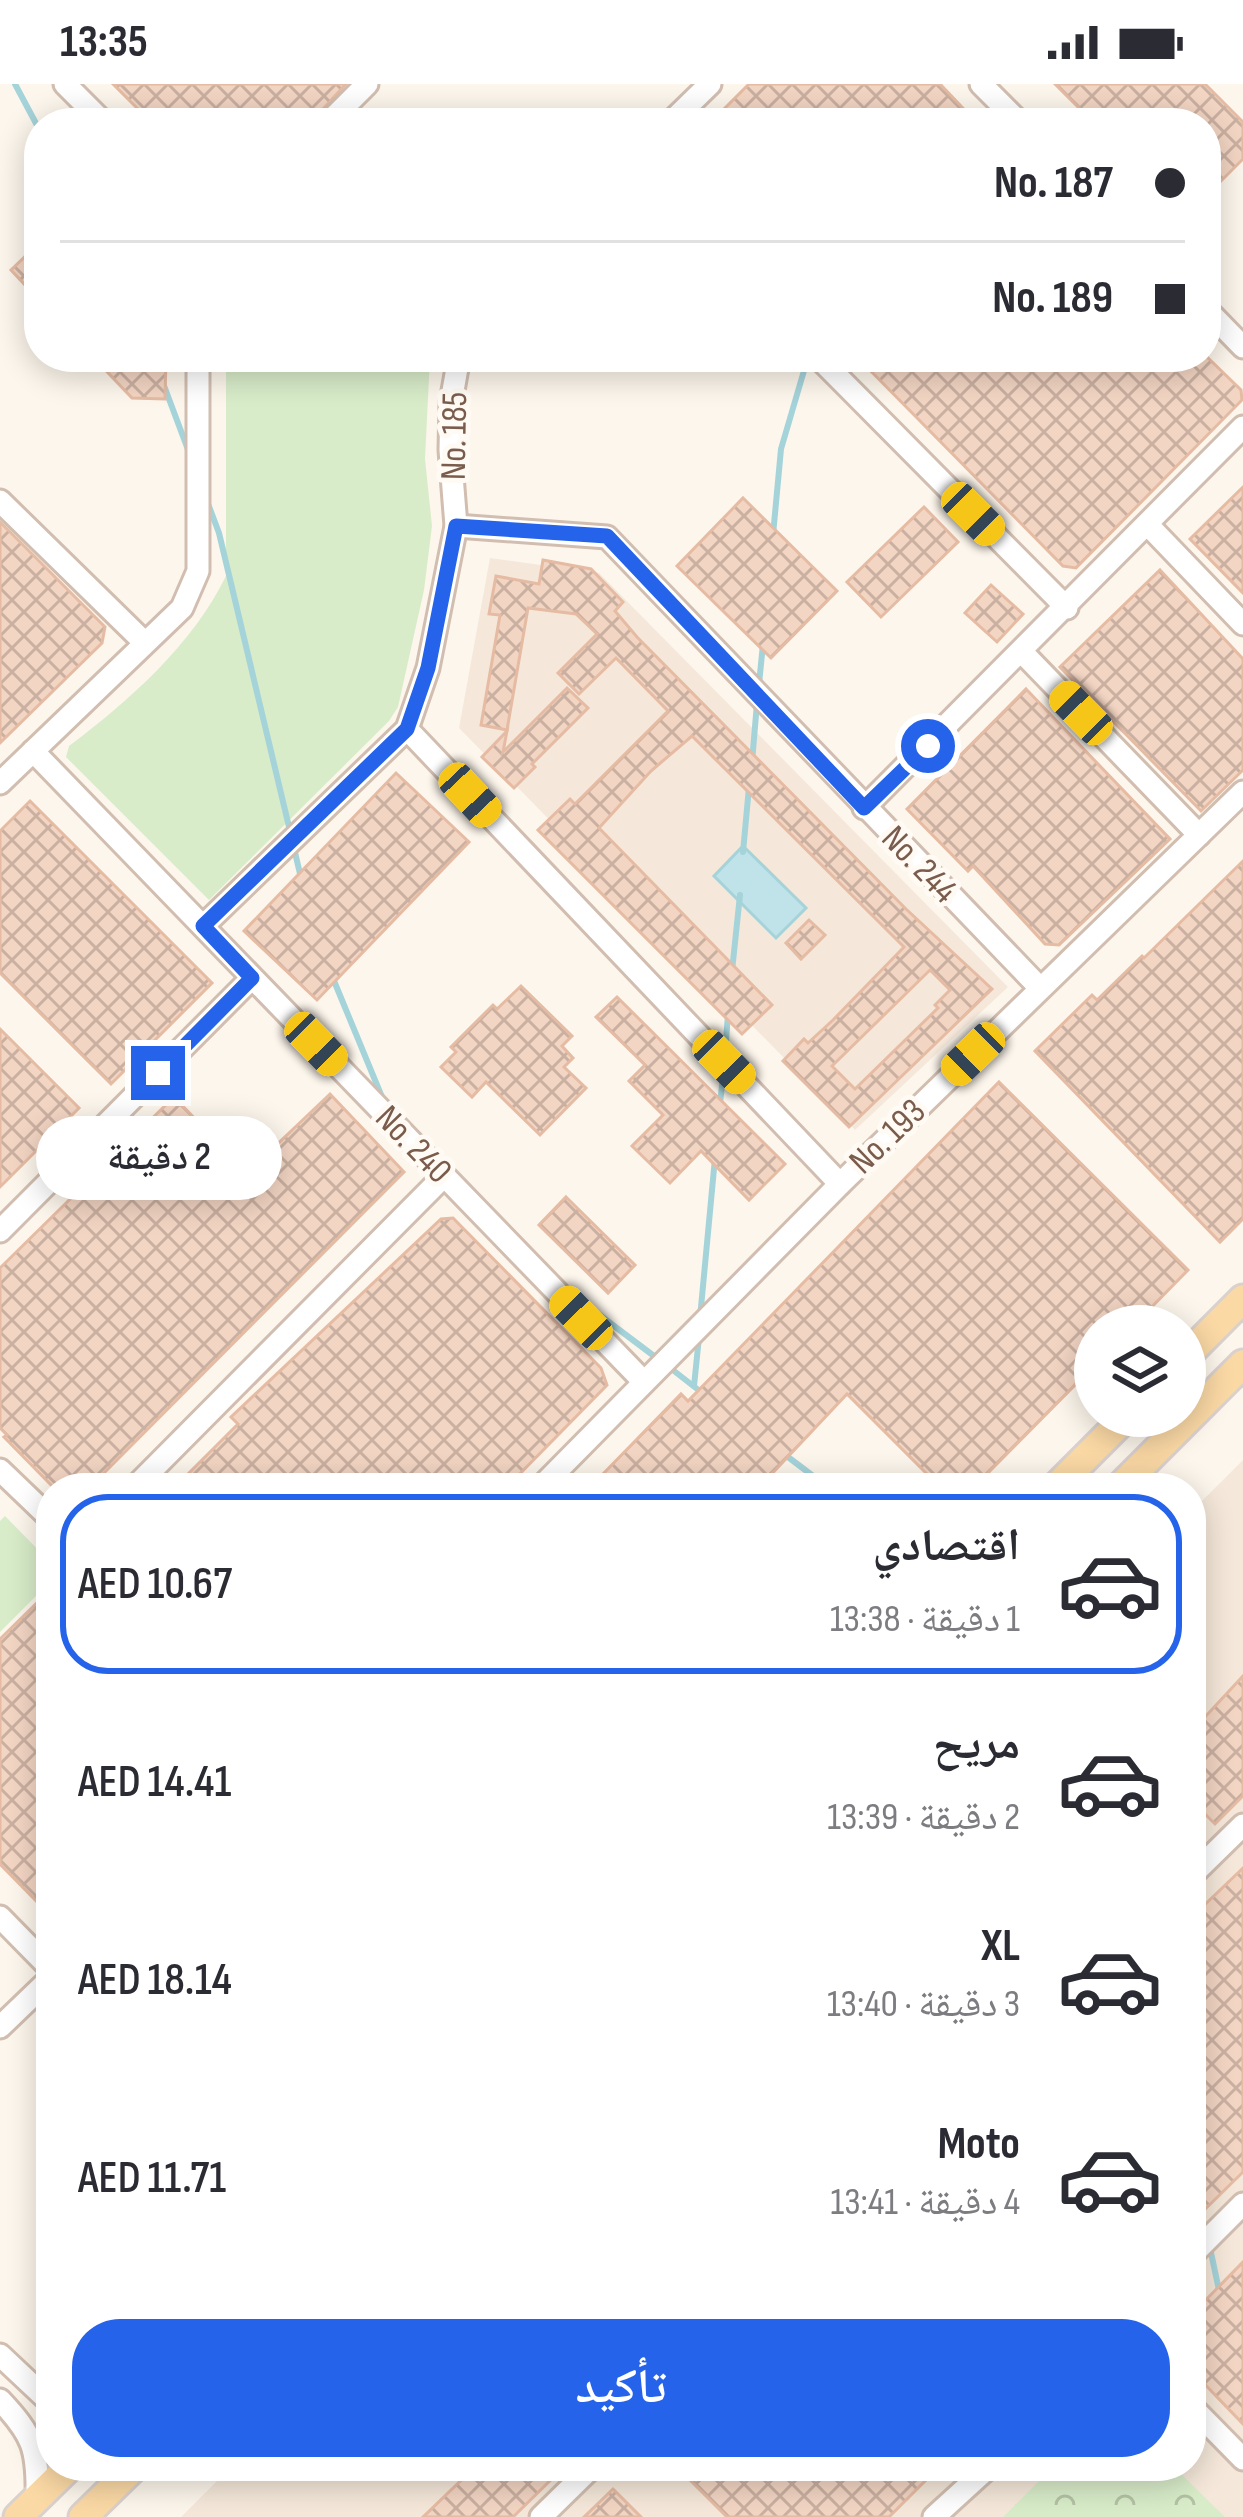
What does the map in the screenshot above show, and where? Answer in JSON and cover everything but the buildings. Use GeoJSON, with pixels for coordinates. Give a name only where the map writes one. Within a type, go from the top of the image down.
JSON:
{"type":"FeatureCollection","features":[{"type":"Feature","properties":{"kind":"main road"},"geometry":{"type":"LineString","coordinates":[[1206,1337],[1243,1299]]}},
{"type":"Feature","properties":{"kind":"main road"},"geometry":{"type":"LineString","coordinates":[[1134,1473],[1243,1364]]}},
{"type":"Feature","properties":{"kind":"main road"},"geometry":{"type":"LineString","coordinates":[[1070,1473],[1106,1437]]}},
{"type":"Feature","properties":{"kind":"main road"},"geometry":{"type":"LineString","coordinates":[[27,2507],[54,2481]]}},
{"type":"Feature","properties":{"kind":"main road"},"geometry":{"type":"LineString","coordinates":[[83,2517],[120,2481]]}},
{"type":"Feature","properties":{"kind":"street"},"geometry":{"type":"LineString","coordinates":[[65,84],[89,108]]}},
{"type":"Feature","properties":{"kind":"street"},"geometry":{"type":"LineString","coordinates":[[349,108],[368,84]]}},
{"type":"Feature","properties":{"kind":"street"},"geometry":{"type":"LineString","coordinates":[[685,108],[710,84]]}},
{"type":"Feature","properties":{"kind":"street"},"geometry":{"type":"LineString","coordinates":[[981,84],[1005,108]]}},
{"type":"Feature","properties":{"kind":"street"},"geometry":{"type":"LineString","coordinates":[[1221,324],[1243,347]]}},
{"type":"Feature","properties":{"kind":"street"},"geometry":{"type":"LineString","coordinates":[[0,783],[182,608],[198,572],[198,372]]}},
{"type":"Feature","properties":{"kind":"street","name":"No. 185"},"geometry":{"type":"LineString","coordinates":[[203,926],[407,729],[428,668],[456,526],[450,450],[457,372]]}},
{"type":"Feature","properties":{"kind":"street"},"geometry":{"type":"LineString","coordinates":[[833,372],[1066,608]]}},
{"type":"Feature","properties":{"kind":"street"},"geometry":{"type":"LineString","coordinates":[[864,808],[1243,427]]}},
{"type":"Feature","properties":{"kind":"street"},"geometry":{"type":"LineString","coordinates":[[0,501],[144,642]]}},
{"type":"Feature","properties":{"kind":"street"},"geometry":{"type":"LineString","coordinates":[[1148,525],[1243,624]]}},
{"type":"Feature","properties":{"kind":"street","name":"No. 244"},"geometry":{"type":"LineString","coordinates":[[456,526],[607,536],[1040,988]]}},
{"type":"Feature","properties":{"kind":"street"},"geometry":{"type":"LineString","coordinates":[[1022,652],[1199,835]]}},
{"type":"Feature","properties":{"kind":"street"},"geometry":{"type":"LineString","coordinates":[[407,729],[840,1184]]}},
{"type":"Feature","properties":{"kind":"street","name":"No. 240"},"geometry":{"type":"LineString","coordinates":[[33,751],[644,1382]]}},
{"type":"Feature","properties":{"kind":"street","name":"No. 193"},"geometry":{"type":"LineString","coordinates":[[555,1473],[840,1184],[1243,792]]}},
{"type":"Feature","properties":{"kind":"street"},"geometry":{"type":"LineString","coordinates":[[0,1232],[252,978]]}},
{"type":"Feature","properties":{"kind":"street"},"geometry":{"type":"LineString","coordinates":[[149,1473],[443,1177]]}},
{"type":"Feature","properties":{"kind":"street"},"geometry":{"type":"LineString","coordinates":[[0,1470],[36,1505]]}},
{"type":"Feature","properties":{"kind":"street"},"geometry":{"type":"LineString","coordinates":[[1206,1861],[1243,1825]]}},
{"type":"Feature","properties":{"kind":"street"},"geometry":{"type":"LineString","coordinates":[[0,1917],[36,1957]]}},
{"type":"Feature","properties":{"kind":"street"},"geometry":{"type":"LineString","coordinates":[[0,2027],[36,1990]]}},
{"type":"Feature","properties":{"kind":"street"},"geometry":{"type":"LineString","coordinates":[[1206,2241],[1243,2204]]}},
{"type":"Feature","properties":{"kind":"street"},"geometry":{"type":"LineString","coordinates":[[0,2355],[36,2389]]}},
{"type":"Feature","properties":{"kind":"street"},"geometry":{"type":"LineString","coordinates":[[0,2400],[30,2436],[36,2451]]}},
{"type":"Feature","properties":{"kind":"street"},"geometry":{"type":"LineString","coordinates":[[1206,2421],[1243,2458]]}},
{"type":"Feature","properties":{"kind":"street"},"geometry":{"type":"LineString","coordinates":[[27,2507],[36,2465]]}},
{"type":"Feature","properties":{"kind":"street"},"geometry":{"type":"LineString","coordinates":[[541,2517],[578,2481]]}},
{"type":"Feature","properties":{"kind":"street"},"geometry":{"type":"LineString","coordinates":[[934,2517],[974,2481]]}},
{"type":"Feature","properties":{"kind":"shaded area"},"geometry":{"type":"Polygon","coordinates":[[[490,558],[599,573],[1008,987],[855,1130],[459,728],[490,558]]]}},
{"type":"Feature","properties":{"kind":"shaded area"},"geometry":{"type":"Polygon","coordinates":[[[1243,1460],[1243,2517],[181,2517],[217,2481],[1206,2481],[1206,1497],[1243,1460]]]}},
{"type":"Feature","properties":{"kind":"green space"},"geometry":{"type":"Polygon","coordinates":[[[226,372],[429,372],[425,459],[432,526],[424,590],[398,707],[209,900],[66,757],[69,746],[178,648],[226,576],[226,372]]]}},
{"type":"Feature","properties":{"kind":"green space"},"geometry":{"type":"Polygon","coordinates":[[[5,1516],[36,1548],[36,1596],[0,1632],[0,1521],[5,1516]]]}},
{"type":"Feature","properties":{"kind":"green space"},"geometry":{"type":"Polygon","coordinates":[[[1039,2481],[1188,2481],[1225,2517],[1003,2517],[1039,2481]]]}},
{"type":"Feature","properties":{"kind":"water"},"geometry":{"type":"Polygon","coordinates":[[[743,846],[806,908],[776,938],[714,876],[743,846]]]}},
{"type":"Feature","properties":{"kind":"waterway"},"geometry":{"type":"LineString","coordinates":[[15,84],[28,108]]}},
{"type":"Feature","properties":{"kind":"waterway"},"geometry":{"type":"LineString","coordinates":[[773,535],[781,449],[804,372]]}},
{"type":"Feature","properties":{"kind":"waterway"},"geometry":{"type":"LineString","coordinates":[[163,383],[190,455]]}},
{"type":"Feature","properties":{"kind":"waterway"},"geometry":{"type":"LineString","coordinates":[[207,501],[219,533],[290,831]]}},
{"type":"Feature","properties":{"kind":"waterway"},"geometry":{"type":"LineString","coordinates":[[759,684],[763,644]]}},
{"type":"Feature","properties":{"kind":"waterway"},"geometry":{"type":"LineString","coordinates":[[752,762],[757,703]]}},
{"type":"Feature","properties":{"kind":"waterway"},"geometry":{"type":"LineString","coordinates":[[743,852],[749,787]]}},
{"type":"Feature","properties":{"kind":"waterway"},"geometry":{"type":"LineString","coordinates":[[293,844],[301,878]]}},
{"type":"Feature","properties":{"kind":"waterway"},"geometry":{"type":"LineString","coordinates":[[732,971],[740,895]]}},
{"type":"Feature","properties":{"kind":"waterway"},"geometry":{"type":"LineString","coordinates":[[332,976],[382,1097]]}},
{"type":"Feature","properties":{"kind":"waterway"},"geometry":{"type":"LineString","coordinates":[[725,1055],[728,1014]]}},
{"type":"Feature","properties":{"kind":"waterway"},"geometry":{"type":"LineString","coordinates":[[720,1103],[724,1068]]}},
{"type":"Feature","properties":{"kind":"waterway"},"geometry":{"type":"LineString","coordinates":[[700,1318],[715,1158]]}},
{"type":"Feature","properties":{"kind":"waterway"},"geometry":{"type":"LineString","coordinates":[[573,1295],[658,1359]]}},
{"type":"Feature","properties":{"kind":"waterway"},"geometry":{"type":"LineString","coordinates":[[694,1386],[699,1337]]}},
{"type":"Feature","properties":{"kind":"waterway"},"geometry":{"type":"LineString","coordinates":[[669,1367],[701,1392]]}},
{"type":"Feature","properties":{"kind":"waterway"},"geometry":{"type":"LineString","coordinates":[[784,1454],[809,1473]]}},
{"type":"Feature","properties":{"kind":"waterway"},"geometry":{"type":"LineString","coordinates":[[1209,2243],[1220,2295]]}},
{"type":"Feature","properties":{"kind":"route"},"geometry":{"type":"LineString","coordinates":[[158,1073],[252,978],[203,926],[407,729],[428,668],[456,526],[607,536],[864,808],[928,746]]}}]}
